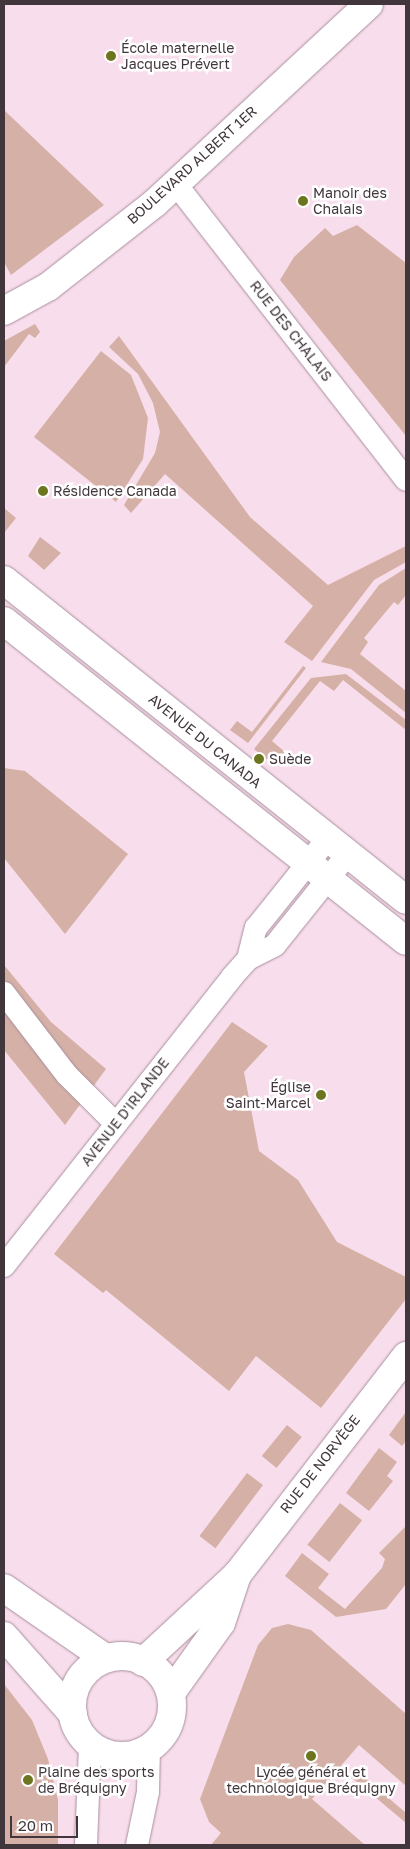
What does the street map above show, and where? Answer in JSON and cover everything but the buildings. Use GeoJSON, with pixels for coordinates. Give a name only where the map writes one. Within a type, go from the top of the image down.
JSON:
{"type":"FeatureCollection","features":[{"type":"Feature","properties":{"kind":"street","name":"BOULEVARD ALBERT 1ER"},"geometry":{"type":"LineString","coordinates":[[4,311],[48,287],[175,183],[369,4]]}},
{"type":"Feature","properties":{"kind":"street","name":"RUE DES CHALAIS"},"geometry":{"type":"LineString","coordinates":[[175,183],[406,480]]}},
{"type":"Feature","properties":{"kind":"street","name":"AVENUE DU CANADA"},"geometry":{"type":"LineString","coordinates":[[4,580],[406,900]]}},
{"type":"Feature","properties":{"kind":"street"},"geometry":{"type":"LineString","coordinates":[[4,621],[406,941]]}},
{"type":"Feature","properties":{"kind":"street","name":"AVENUE D'IRLANDE"},"geometry":{"type":"LineString","coordinates":[[4,1266],[248,959],[256,928],[318,871],[338,846]]}},
{"type":"Feature","properties":{"kind":"street"},"geometry":{"type":"LineString","coordinates":[[4,993],[64,1070],[116,1124]]}},
{"type":"Feature","properties":{"kind":"street","name":"RUE DE NORVÈGE"},"geometry":{"type":"LineString","coordinates":[[143,1662],[237,1574],[406,1356]]}},
{"type":"Feature","properties":{"kind":"street","name":"RUE DE NORVÈGE"},"geometry":{"type":"LineString","coordinates":[[171,1693],[221,1623],[237,1574]]}},
{"type":"Feature","properties":{"kind":"street"},"geometry":{"type":"LineString","coordinates":[[4,1588],[105,1658]]}},
{"type":"Feature","properties":{"kind":"street"},"geometry":{"type":"LineString","coordinates":[[4,1636],[73,1714],[90,1744],[86,1845]]}},
{"type":"Feature","properties":{"kind":"street"},"geometry":{"type":"LineString","coordinates":[[73,1714],[72,1694],[85,1670],[105,1658],[124,1656],[143,1662],[160,1674],[171,1693],[172,1714],[149,1749],[148,1792],[137,1845]]}},
{"type":"Feature","properties":{"kind":"street"},"geometry":{"type":"LineString","coordinates":[[90,1744],[128,1756],[149,1749]]}},
{"type":"Feature","properties":{"kind":"shaded area"},"geometry":{"type":"Polygon","coordinates":[[[4,110],[104,205],[11,275],[4,262],[4,110]]]}},
{"type":"Feature","properties":{"kind":"shaded area"},"geometry":{"type":"Polygon","coordinates":[[[357,225],[406,263],[406,436],[280,280],[294,257],[325,228],[333,236],[357,225]]]}},
{"type":"Feature","properties":{"kind":"shaded area"},"geometry":{"type":"Polygon","coordinates":[[[35,324],[40,332],[35,338],[29,334],[4,367],[4,341],[35,324]]]}},
{"type":"Feature","properties":{"kind":"shaded area"},"geometry":{"type":"Polygon","coordinates":[[[119,336],[250,517],[328,585],[406,546],[406,562],[374,580],[312,661],[284,642],[313,606],[165,474],[131,513],[124,505],[155,453],[160,432],[153,403],[138,374],[109,347],[119,336]]]}},
{"type":"Feature","properties":{"kind":"shaded area"},"geometry":{"type":"Polygon","coordinates":[[[101,351],[131,375],[148,418],[143,459],[116,502],[34,437],[101,351]]]}},
{"type":"Feature","properties":{"kind":"shaded area"},"geometry":{"type":"Polygon","coordinates":[[[4,508],[16,518],[4,533],[4,508]]]}},
{"type":"Feature","properties":{"kind":"shaded area"},"geometry":{"type":"Polygon","coordinates":[[[40,537],[61,553],[44,570],[28,556],[40,537]]]}},
{"type":"Feature","properties":{"kind":"shaded area"},"geometry":{"type":"Polygon","coordinates":[[[406,568],[406,595],[398,605],[394,602],[364,638],[368,642],[360,654],[406,691],[406,713],[351,669],[321,662],[379,585],[406,568]]]}},
{"type":"Feature","properties":{"kind":"shaded area"},"geometry":{"type":"Polygon","coordinates":[[[303,666],[306,668],[248,743],[230,730],[237,721],[252,732],[303,666]]]}},
{"type":"Feature","properties":{"kind":"shaded area"},"geometry":{"type":"Polygon","coordinates":[[[346,674],[406,720],[406,730],[343,680],[334,691],[320,681],[272,741],[285,752],[274,766],[254,749],[311,678],[346,674]]]}},
{"type":"Feature","properties":{"kind":"shaded area"},"geometry":{"type":"Polygon","coordinates":[[[4,768],[25,771],[128,854],[65,934],[4,858],[4,768]]]}},
{"type":"Feature","properties":{"kind":"shaded area"},"geometry":{"type":"Polygon","coordinates":[[[4,965],[51,1022],[106,1069],[65,1125],[4,1050],[4,965]]]}},
{"type":"Feature","properties":{"kind":"shaded area"},"geometry":{"type":"Polygon","coordinates":[[[232,1022],[268,1046],[244,1072],[259,1151],[298,1180],[337,1242],[406,1277],[406,1299],[321,1408],[256,1356],[229,1391],[106,1290],[103,1293],[54,1254],[232,1022]]]}},
{"type":"Feature","properties":{"kind":"shaded area"},"geometry":{"type":"Polygon","coordinates":[[[406,1412],[406,1441],[402,1446],[389,1435],[406,1412]]]}},
{"type":"Feature","properties":{"kind":"shaded area"},"geometry":{"type":"Polygon","coordinates":[[[287,1425],[302,1437],[277,1468],[262,1456],[287,1425]]]}},
{"type":"Feature","properties":{"kind":"shaded area"},"geometry":{"type":"Polygon","coordinates":[[[379,1448],[397,1462],[387,1476],[393,1481],[369,1511],[346,1493],[379,1448]]]}},
{"type":"Feature","properties":{"kind":"shaded area"},"geometry":{"type":"Polygon","coordinates":[[[247,1473],[263,1485],[215,1548],[199,1536],[247,1473]]]}},
{"type":"Feature","properties":{"kind":"shaded area"},"geometry":{"type":"Polygon","coordinates":[[[340,1503],[362,1520],[329,1562],[307,1545],[340,1503]]]}},
{"type":"Feature","properties":{"kind":"shaded area"},"geometry":{"type":"Polygon","coordinates":[[[406,1526],[406,1584],[386,1609],[336,1617],[285,1576],[302,1553],[329,1574],[318,1588],[345,1609],[382,1568],[385,1559],[379,1553],[406,1526]]]}},
{"type":"Feature","properties":{"kind":"shaded area","name":"Lycée général et technologique Bréquigny"},"geometry":{"type":"Polygon","coordinates":[[[288,1624],[311,1630],[406,1714],[406,1786],[359,1745],[312,1799],[365,1845],[211,1845],[221,1833],[209,1822],[200,1799],[258,1645],[272,1628],[288,1624]]]}},
{"type":"Feature","properties":{"kind":"shaded area","name":"Plaine des sports de Bréquigny"},"geometry":{"type":"Polygon","coordinates":[[[4,1684],[32,1720],[48,1759],[58,1800],[58,1845],[4,1845],[4,1684]]]}},
{"type":"Feature","properties":{"kind":"shaded area"},"geometry":{"type":"Polygon","coordinates":[[[356,1770],[406,1813],[406,1823],[350,1776],[356,1770]]]}},
{"type":"Feature","properties":{"kind":"place","name":"École maternelle Jacques Prévert"},"geometry":{"type":"Point","coordinates":[111,56]}},
{"type":"Feature","properties":{"kind":"place","name":"Manoir des Chalais"},"geometry":{"type":"Point","coordinates":[303,201]}},
{"type":"Feature","properties":{"kind":"place","name":"Résidence Canada"},"geometry":{"type":"Point","coordinates":[43,491]}},
{"type":"Feature","properties":{"kind":"place","name":"Suède"},"geometry":{"type":"Point","coordinates":[259,759]}},
{"type":"Feature","properties":{"kind":"place","name":"Église Saint-Marcel"},"geometry":{"type":"Point","coordinates":[321,1095]}},
{"type":"Feature","properties":{"kind":"place","name":"Lycée général et technologique Bréquigny"},"geometry":{"type":"Point","coordinates":[311,1756]}},
{"type":"Feature","properties":{"kind":"place","name":"Plaine des sports de Bréquigny"},"geometry":{"type":"Point","coordinates":[28,1780]}}]}
